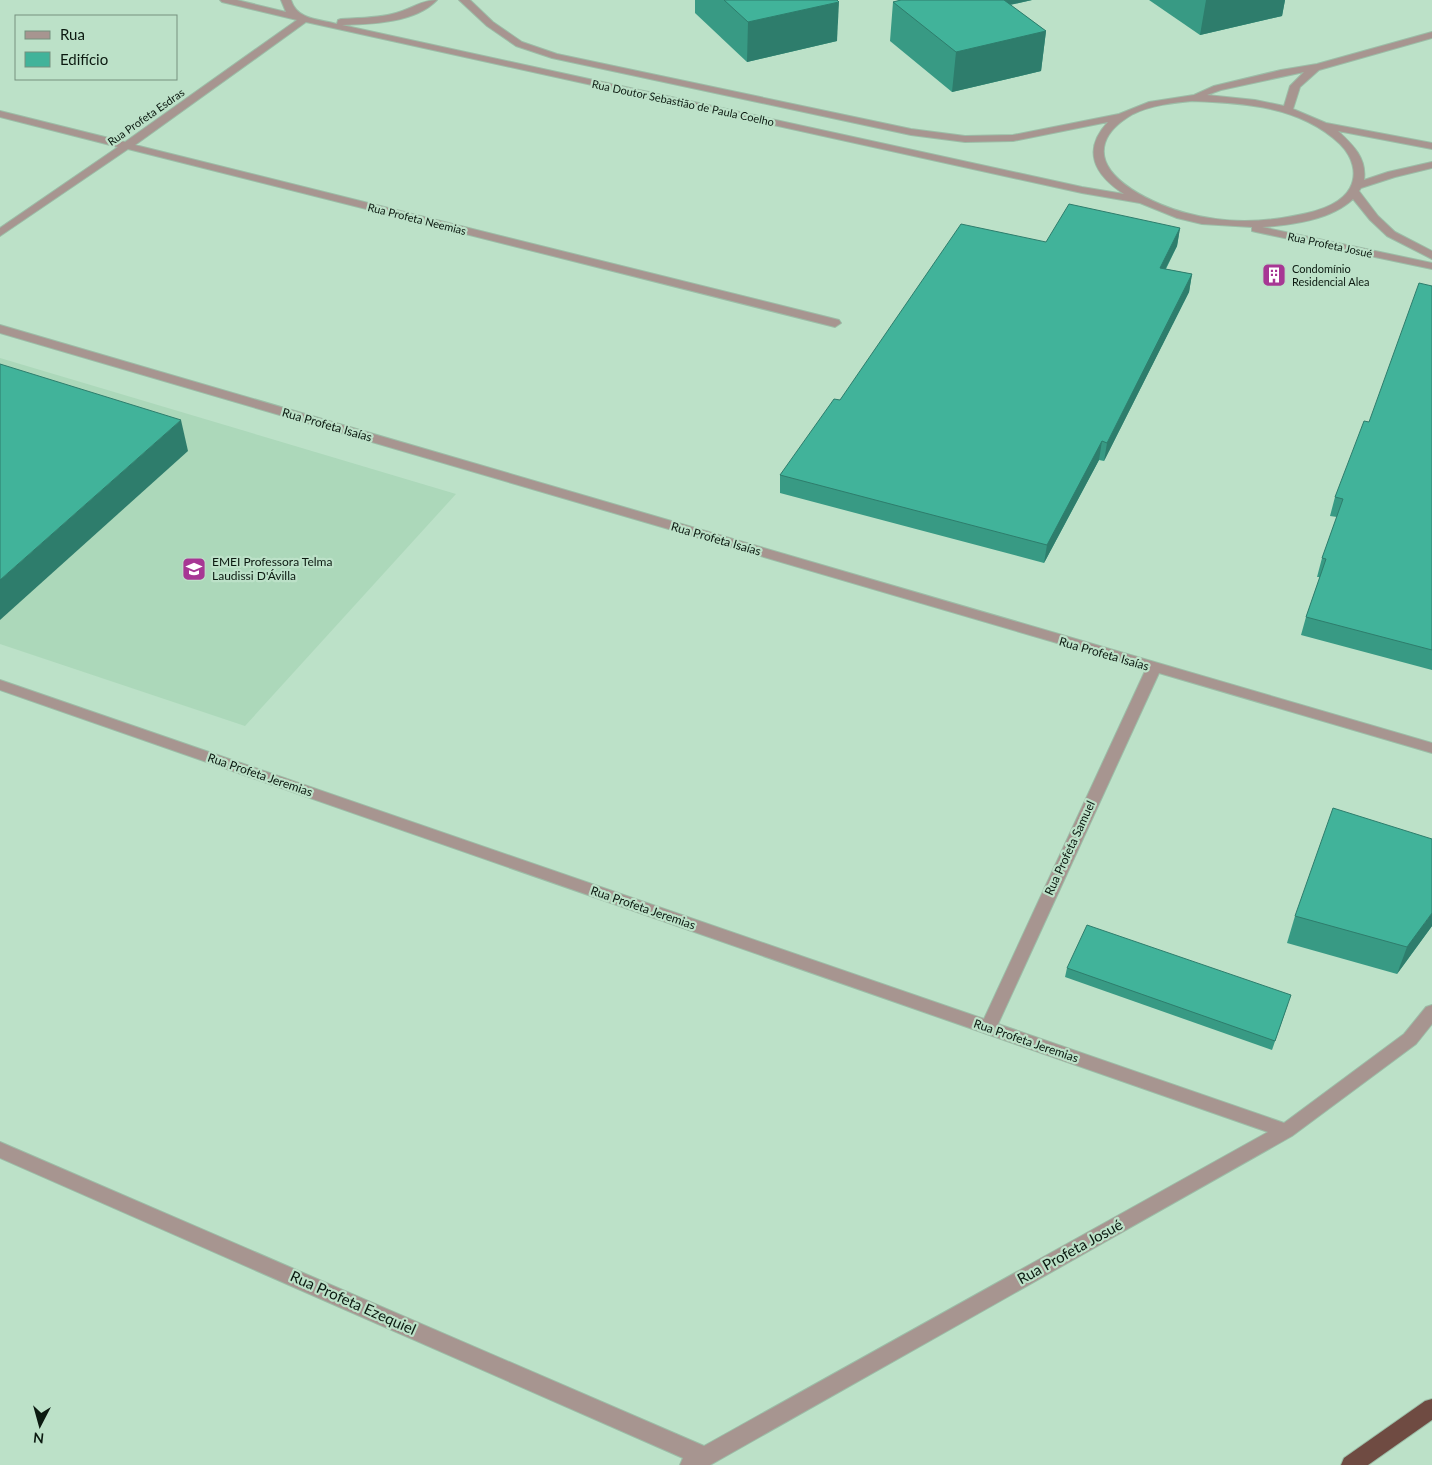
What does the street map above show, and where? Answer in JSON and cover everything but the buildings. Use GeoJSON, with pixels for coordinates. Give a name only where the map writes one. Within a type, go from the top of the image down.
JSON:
{"type":"FeatureCollection","features":[{"type":"Feature","properties":{"kind":"highway"},"geometry":{"type":"LineString","coordinates":[[1351,1465],[1432,1408]]}},
{"type":"Feature","properties":{"kind":"street","name":"Rua Doutor Sebastião de Paula Coelho"},"geometry":{"type":"LineString","coordinates":[[225,0],[1082,190],[1143,200]]}},
{"type":"Feature","properties":{"kind":"street"},"geometry":{"type":"LineString","coordinates":[[286,0],[289,9],[305,19],[359,22],[406,14],[432,0]]}},
{"type":"Feature","properties":{"kind":"street","name":"Rua Doutor Sebastião de Paula Coelho"},"geometry":{"type":"LineString","coordinates":[[464,0],[490,24],[519,44],[555,56],[911,132],[965,139],[1014,138],[1120,118]]}},
{"type":"Feature","properties":{"kind":"street","name":"Rua Profeta Esdras"},"geometry":{"type":"LineString","coordinates":[[0,233],[305,19]]}},
{"type":"Feature","properties":{"kind":"street"},"geometry":{"type":"LineString","coordinates":[[1192,98],[1218,88],[1281,73],[1318,68],[1432,35]]}},
{"type":"Feature","properties":{"kind":"street"},"geometry":{"type":"LineString","coordinates":[[1288,110],[1293,88],[1299,79],[1318,68]]}},
{"type":"Feature","properties":{"kind":"street"},"geometry":{"type":"LineString","coordinates":[[1432,165],[1392,174],[1355,189],[1339,204],[1318,214],[1292,221],[1261,224],[1228,223],[1182,215],[1143,200],[1118,184],[1102,166],[1098,149],[1104,132],[1120,118],[1139,108],[1155,104],[1192,98],[1224,98],[1288,110],[1322,126],[1342,139],[1355,154],[1360,171],[1355,189],[1374,218],[1392,234],[1432,256]]}},
{"type":"Feature","properties":{"kind":"street","name":"Rua Profeta Neemias"},"geometry":{"type":"LineString","coordinates":[[0,114],[834,323]]}},
{"type":"Feature","properties":{"kind":"street"},"geometry":{"type":"LineString","coordinates":[[1322,126],[1432,146]]}},
{"type":"Feature","properties":{"kind":"street","name":"Rua Profeta Josué"},"geometry":{"type":"LineString","coordinates":[[1228,223],[1339,250],[1432,266]]}},
{"type":"Feature","properties":{"kind":"street","name":"Rua Profeta Isaías"},"geometry":{"type":"LineString","coordinates":[[0,329],[1432,748]]}},
{"type":"Feature","properties":{"kind":"street","name":"Rua Profeta Samuel"},"geometry":{"type":"LineString","coordinates":[[988,1028],[1154,668]]}},
{"type":"Feature","properties":{"kind":"street","name":"Rua Profeta Jeremias"},"geometry":{"type":"LineString","coordinates":[[0,685],[1286,1131]]}},
{"type":"Feature","properties":{"kind":"street","name":"Rua Profeta Josué"},"geometry":{"type":"LineString","coordinates":[[698,1461],[1286,1131],[1410,1039],[1432,1012]]}},
{"type":"Feature","properties":{"kind":"street","name":"Rua Profeta Ezequiel"},"geometry":{"type":"LineString","coordinates":[[0,1150],[698,1461]]}},
{"type":"Feature","properties":{"kind":"shaded area","name":"EMEI Professora Telma Laudissi D'Ávilla"},"geometry":{"type":"Polygon","coordinates":[[[0,358],[456,494],[245,726],[0,644],[0,358]]]}},
{"type":"Feature","properties":{"kind":"place","name":"Condomínio Residencial Alea"},"geometry":{"type":"Point","coordinates":[1274,275]}},
{"type":"Feature","properties":{"kind":"place","name":"EMEI Professora Telma Laudissi D'Ávilla"},"geometry":{"type":"Point","coordinates":[194,569]}}]}
